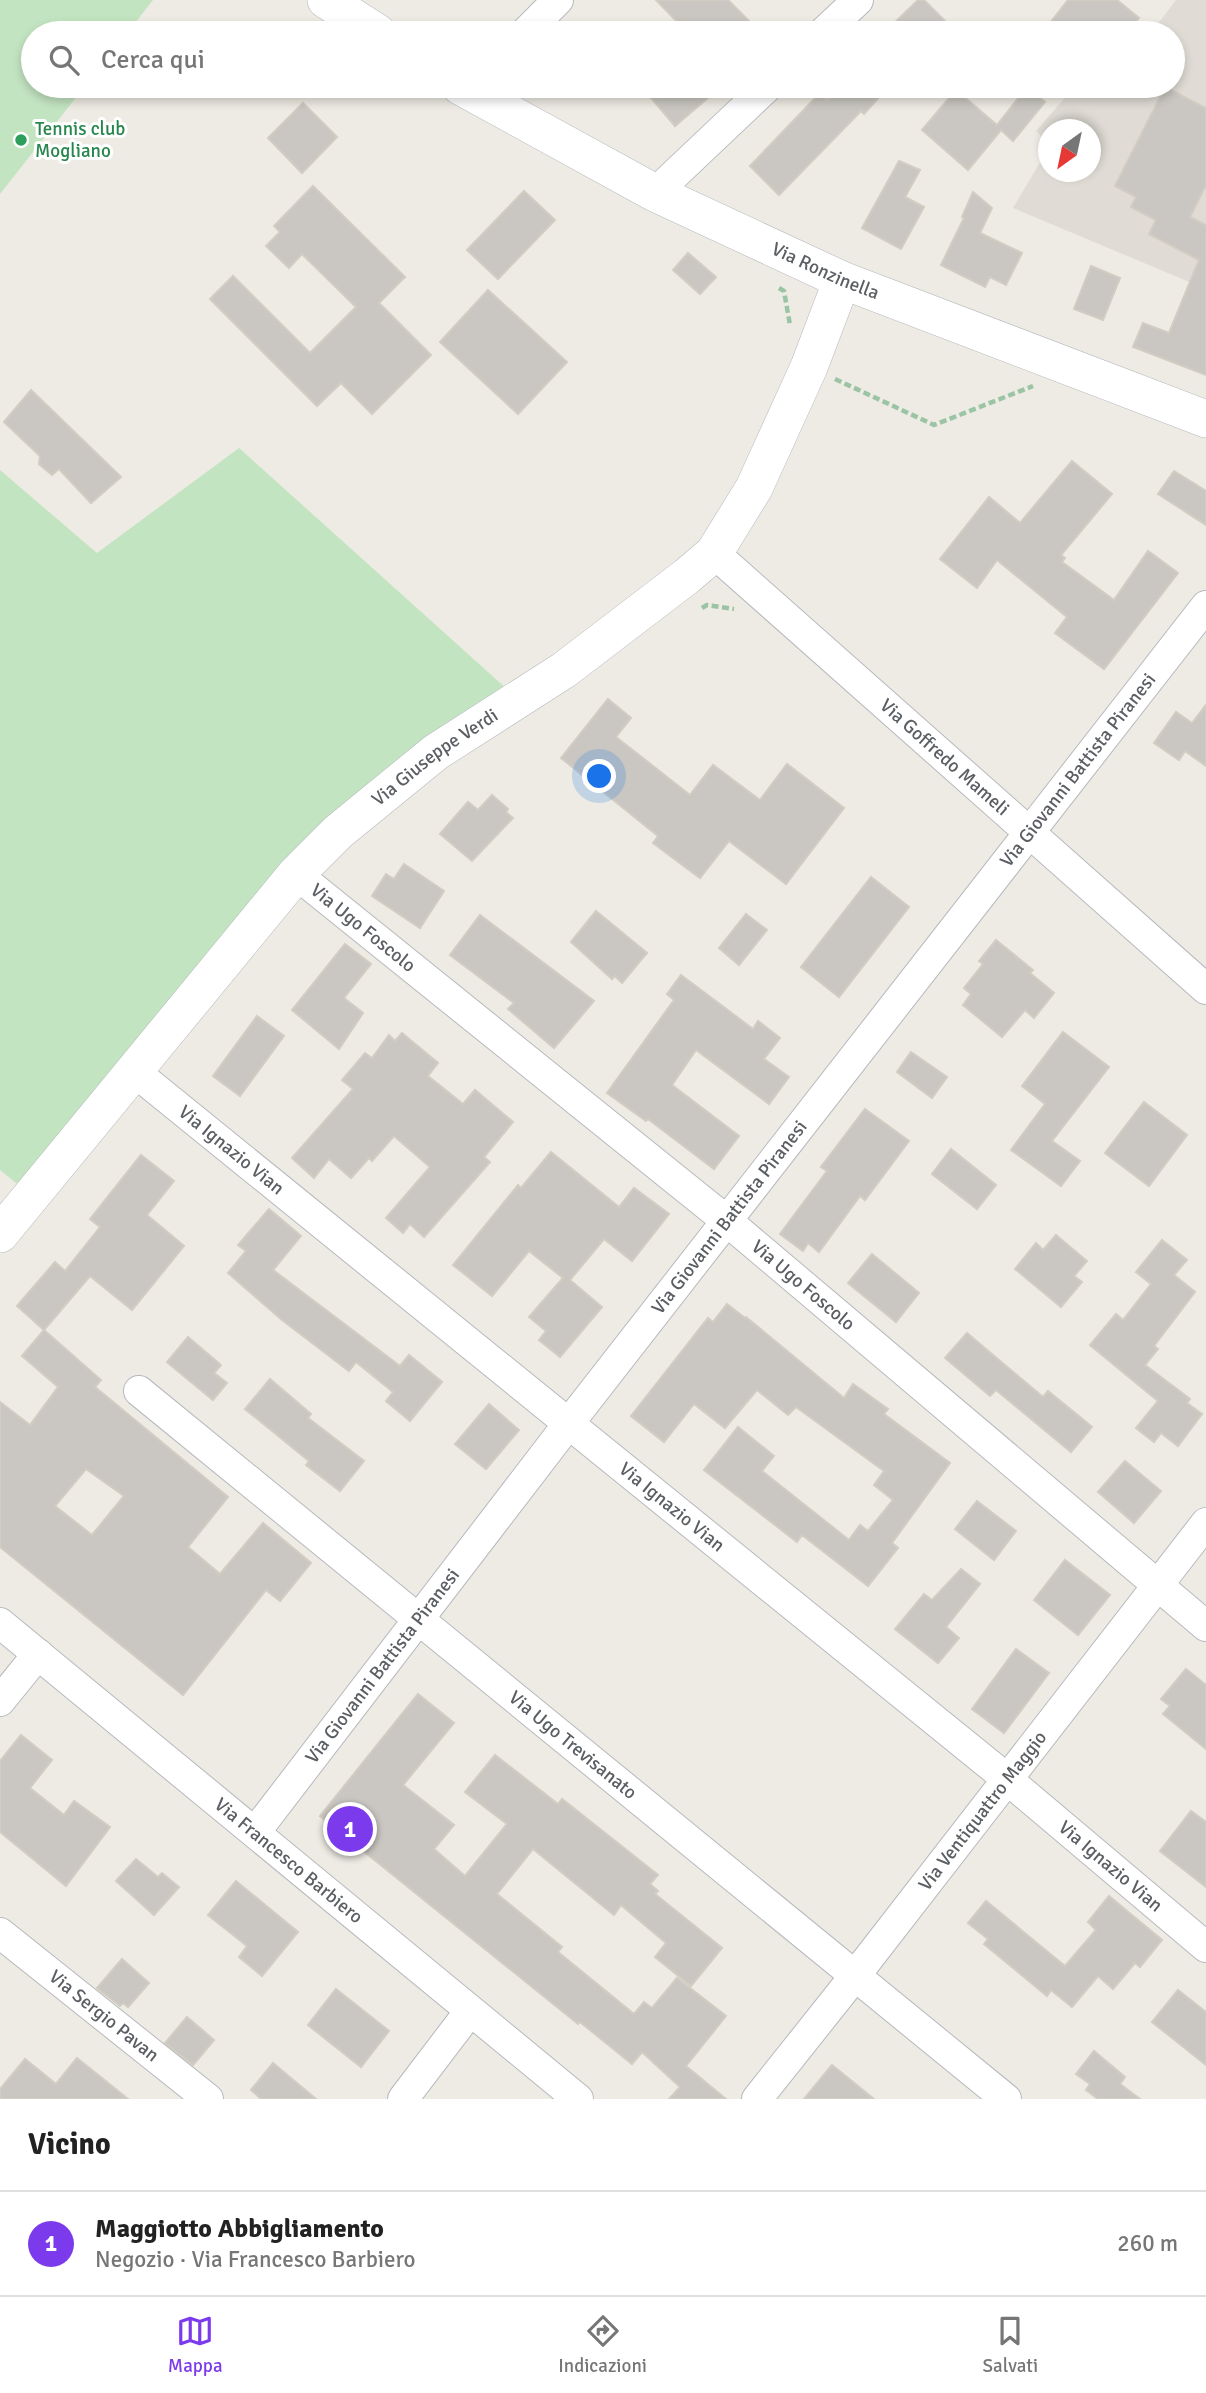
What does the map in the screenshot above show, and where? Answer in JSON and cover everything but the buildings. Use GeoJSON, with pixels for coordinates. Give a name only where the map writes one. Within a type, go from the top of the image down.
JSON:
{"type":"FeatureCollection","features":[{"type":"Feature","properties":{"kind":"street"},"geometry":{"type":"LineString","coordinates":[[326,0],[359,21]]}},
{"type":"Feature","properties":{"kind":"street"},"geometry":{"type":"LineString","coordinates":[[537,21],[558,0]]}},
{"type":"Feature","properties":{"kind":"street"},"geometry":{"type":"LineString","coordinates":[[836,21],[858,0]]}},
{"type":"Feature","properties":{"kind":"street","name":"Via Ronzinella"},"geometry":{"type":"LineString","coordinates":[[486,98],[655,193],[842,280],[1206,419]]}},
{"type":"Feature","properties":{"kind":"street"},"geometry":{"type":"LineString","coordinates":[[655,193],[755,98]]}},
{"type":"Feature","properties":{"kind":"street","name":"Via Giuseppe Verdi"},"geometry":{"type":"LineString","coordinates":[[0,1234],[296,874],[338,832],[436,752],[564,670],[714,553],[754,488],[809,367],[842,280]]}},
{"type":"Feature","properties":{"kind":"street","name":"Via Goffredo Mameli"},"geometry":{"type":"LineString","coordinates":[[714,553],[1206,989]]}},
{"type":"Feature","properties":{"kind":"street","name":"Via Giovanni Battista Piranesi"},"geometry":{"type":"LineString","coordinates":[[256,1832],[569,1423],[1206,606]]}},
{"type":"Feature","properties":{"kind":"street","name":"Via Ugo Foscolo"},"geometry":{"type":"LineString","coordinates":[[296,874],[727,1221],[1206,1626]]}},
{"type":"Feature","properties":{"kind":"street","name":"Via Ignazio Vian"},"geometry":{"type":"LineString","coordinates":[[135,1072],[1007,1779],[1206,1947]]}},
{"type":"Feature","properties":{"kind":"street","name":"Via Ugo Trevisanato"},"geometry":{"type":"LineString","coordinates":[[139,1391],[1006,2099]]}},
{"type":"Feature","properties":{"kind":"street","name":"Via Ventiquattro Maggio"},"geometry":{"type":"LineString","coordinates":[[757,2099],[1206,1522]]}},
{"type":"Feature","properties":{"kind":"street","name":"Via Francesco Barbiero"},"geometry":{"type":"LineString","coordinates":[[0,1623],[578,2099]]}},
{"type":"Feature","properties":{"kind":"street"},"geometry":{"type":"LineString","coordinates":[[0,1701],[38,1654]]}},
{"type":"Feature","properties":{"kind":"street","name":"Via Sergio Pavan"},"geometry":{"type":"LineString","coordinates":[[0,1933],[208,2099]]}},
{"type":"Feature","properties":{"kind":"street"},"geometry":{"type":"LineString","coordinates":[[403,2099],[470,2011]]}},
{"type":"Feature","properties":{"kind":"path"},"geometry":{"type":"LineString","coordinates":[[696,612],[707,605],[743,610],[760,595]]}},
{"type":"Feature","properties":{"kind":"shaded area"},"geometry":{"type":"Polygon","coordinates":[[[1176,0],[1206,0],[1206,289],[1013,208],[1038,166],[1038,182],[1101,182],[1101,119],[1046,119],[1065,98],[1185,98],[1185,21],[1160,21],[1176,0]]]}},
{"type":"Feature","properties":{"kind":"green space","name":"Tennis club Mogliano"},"geometry":{"type":"Polygon","coordinates":[[[0,0],[153,0],[136,21],[21,21],[21,98],[76,98],[0,194],[0,0]]]}},
{"type":"Feature","properties":{"kind":"green space"},"geometry":{"type":"Polygon","coordinates":[[[239,448],[508,690],[431,742],[21,1187],[0,1170],[0,470],[97,553],[239,448]]]}},
{"type":"Feature","properties":{"kind":"place","name":"Tennis club Mogliano"},"geometry":{"type":"Point","coordinates":[21,140]}},
{"type":"Feature","properties":{"kind":"place","name":"Maggiotto Abbigliamento"},"geometry":{"type":"Point","coordinates":[350,1829]}}]}
